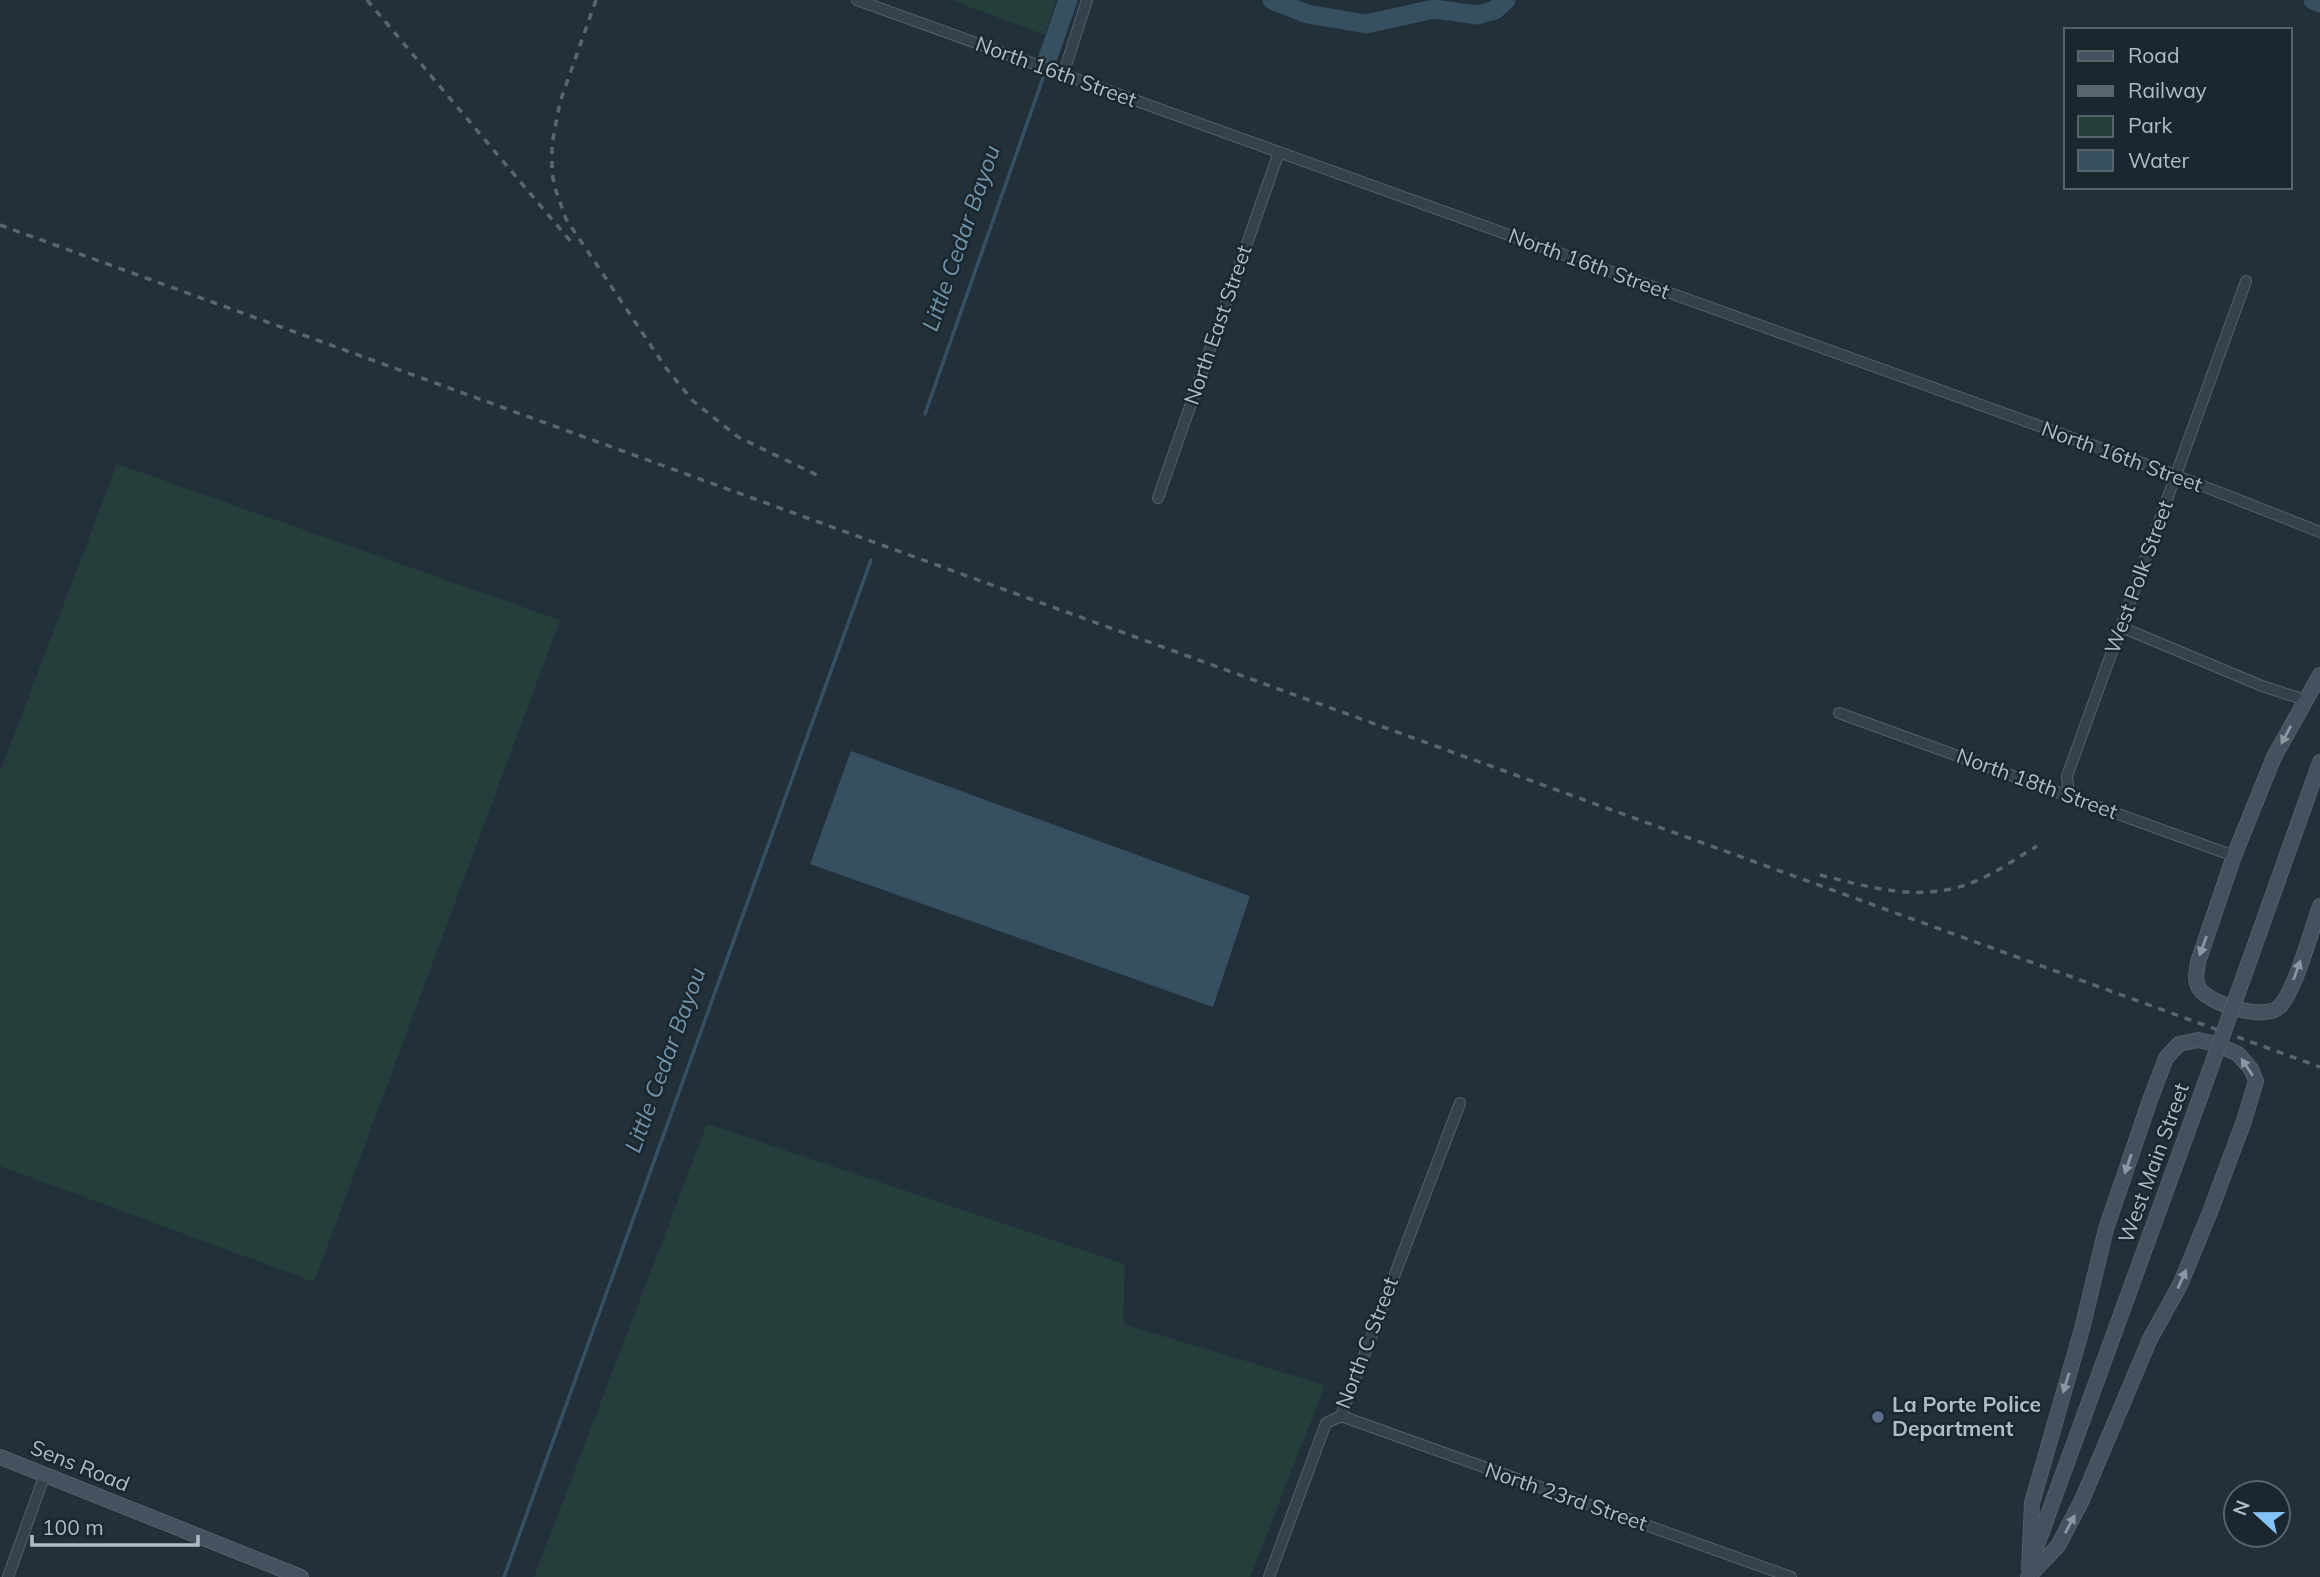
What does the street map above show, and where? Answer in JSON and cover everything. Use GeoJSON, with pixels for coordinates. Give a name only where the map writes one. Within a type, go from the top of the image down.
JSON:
{"type":"FeatureCollection","features":[{"type":"Feature","properties":{"kind":"main road"},"geometry":{"type":"LineString","coordinates":[[2320,675],[2274,757],[2234,856],[2198,962],[2198,986],[2212,999],[2254,1013],[2262,1014],[2279,1007],[2290,990],[2320,906]]}},
{"type":"Feature","properties":{"kind":"main road","name":"West Main Street"},"geometry":{"type":"LineString","coordinates":[[2027,1574],[2320,762]]}},
{"type":"Feature","properties":{"kind":"main road"},"geometry":{"type":"LineString","coordinates":[[2198,1040],[2216,1044],[2238,1054],[2256,1082],[2244,1121],[2180,1285],[2150,1339],[2082,1500],[2057,1546],[2027,1574],[2032,1503],[2082,1329],[2106,1229],[2150,1100],[2166,1058],[2179,1044],[2198,1040]]}},
{"type":"Feature","properties":{"kind":"main road","name":"Sens Road"},"geometry":{"type":"LineString","coordinates":[[0,1457],[301,1577]]}},
{"type":"Feature","properties":{"kind":"street","name":"North 16th Street"},"geometry":{"type":"LineString","coordinates":[[857,0],[2175,475],[2320,532]]}},
{"type":"Feature","properties":{"kind":"street"},"geometry":{"type":"LineString","coordinates":[[1063,75],[1087,0]]}},
{"type":"Feature","properties":{"kind":"street","name":"North East Street"},"geometry":{"type":"LineString","coordinates":[[1158,498],[1279,152]]}},
{"type":"Feature","properties":{"kind":"street","name":"West Polk Street"},"geometry":{"type":"LineString","coordinates":[[2069,794],[2067,776],[2246,281]]}},
{"type":"Feature","properties":{"kind":"street"},"geometry":{"type":"LineString","coordinates":[[2121,627],[2262,686],[2305,700]]}},
{"type":"Feature","properties":{"kind":"street","name":"North 18th Street"},"geometry":{"type":"LineString","coordinates":[[1839,713],[2069,794],[2234,856]]}},
{"type":"Feature","properties":{"kind":"street","name":"North C Street"},"geometry":{"type":"LineString","coordinates":[[1269,1577],[1326,1423],[1341,1416],[1460,1102]]}},
{"type":"Feature","properties":{"kind":"street","name":"North 23rd Street"},"geometry":{"type":"LineString","coordinates":[[1341,1416],[1791,1577]]}},
{"type":"Feature","properties":{"kind":"street"},"geometry":{"type":"LineString","coordinates":[[8,1577],[45,1474]]}},
{"type":"Feature","properties":{"kind":"green space"},"geometry":{"type":"Polygon","coordinates":[[[951,0],[1056,0],[1045,35],[951,0]]]}},
{"type":"Feature","properties":{"kind":"green space"},"geometry":{"type":"Polygon","coordinates":[[[117,464],[560,620],[314,1282],[0,1166],[0,772],[117,464]]]}},
{"type":"Feature","properties":{"kind":"green space"},"geometry":{"type":"Polygon","coordinates":[[[707,1124],[1125,1264],[1123,1324],[1325,1385],[1250,1577],[534,1577],[707,1124]]]}},
{"type":"Feature","properties":{"kind":"water"},"geometry":{"type":"Polygon","coordinates":[[[851,751],[1250,896],[1213,1007],[810,864],[851,751]]]}},
{"type":"Feature","properties":{"kind":"waterway","name":"Little Cedar Bayou"},"geometry":{"type":"LineString","coordinates":[[1048,57],[1068,0]]}},
{"type":"Feature","properties":{"kind":"waterway","name":"Little Cedar Bayou"},"geometry":{"type":"LineString","coordinates":[[1272,0],[1307,14],[1366,24],[1434,9],[1478,15],[1495,10],[1506,0]]}},
{"type":"Feature","properties":{"kind":"waterway","name":"Little Cedar Bayou"},"geometry":{"type":"LineString","coordinates":[[2313,0],[2320,3]]}},
{"type":"Feature","properties":{"kind":"waterway","name":"Little Cedar Bayou"},"geometry":{"type":"LineString","coordinates":[[925,414],[1043,78]]}},
{"type":"Feature","properties":{"kind":"waterway","name":"Little Cedar Bayou"},"geometry":{"type":"LineString","coordinates":[[504,1577],[871,560]]}},
{"type":"Feature","properties":{"kind":"railway"},"geometry":{"type":"LineString","coordinates":[[367,0],[572,243]]}},
{"type":"Feature","properties":{"kind":"railway"},"geometry":{"type":"LineString","coordinates":[[596,0],[560,102],[552,144],[552,173],[566,219],[666,368],[693,401],[738,437],[819,476]]}},
{"type":"Feature","properties":{"kind":"railway"},"geometry":{"type":"LineString","coordinates":[[0,225],[2320,1067]]}},
{"type":"Feature","properties":{"kind":"railway"},"geometry":{"type":"LineString","coordinates":[[1820,875],[1903,892],[1943,890],[1964,886],[1985,877],[2037,846]]}},
{"type":"Feature","properties":{"kind":"place","name":"La Porte Police Department"},"geometry":{"type":"Point","coordinates":[1878,1417]}}]}
